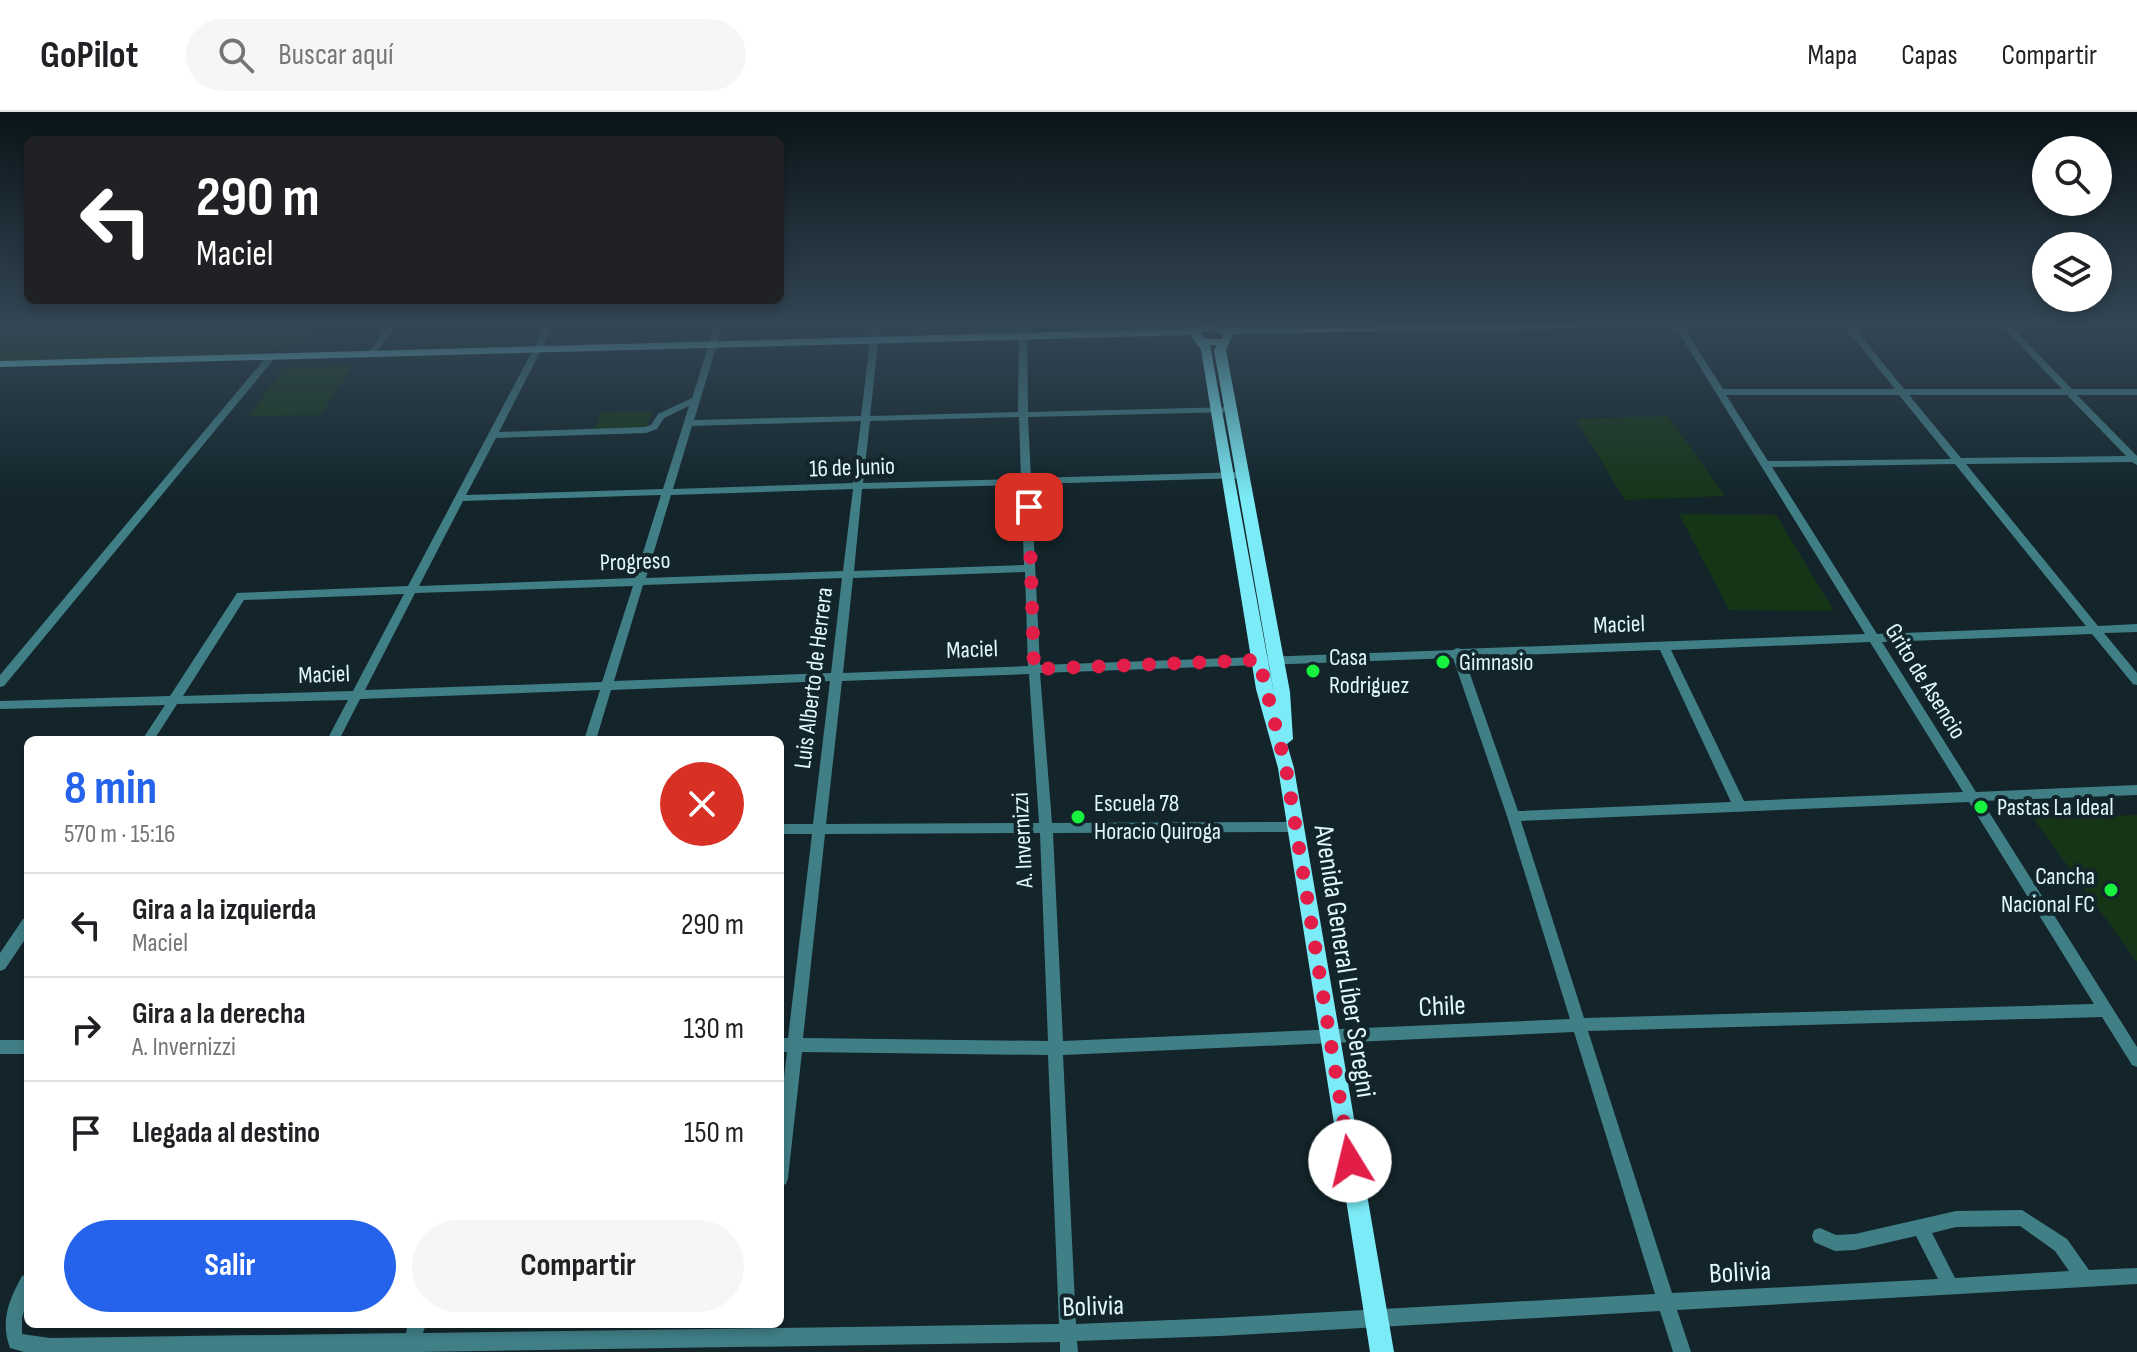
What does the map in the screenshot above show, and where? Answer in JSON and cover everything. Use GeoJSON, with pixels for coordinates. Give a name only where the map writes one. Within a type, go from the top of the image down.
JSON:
{"type":"FeatureCollection","features":[{"type":"Feature","properties":{"kind":"street"},"geometry":{"type":"LineString","coordinates":[[0,683],[249,383]]}},
{"type":"Feature","properties":{"kind":"street"},"geometry":{"type":"LineString","coordinates":[[335,736],[520,383]]}},
{"type":"Feature","properties":{"kind":"street"},"geometry":{"type":"LineString","coordinates":[[591,736],[700,383]]}},
{"type":"Feature","properties":{"kind":"street","name":"Luis Alberto de Herrera"},"geometry":{"type":"LineString","coordinates":[[784,1111],[788,1044],[820,829],[870,383]]}},
{"type":"Feature","properties":{"kind":"street","name":"A. Invernizzi"},"geometry":{"type":"LineString","coordinates":[[1023,383],[1034,669],[1046,829],[1069,1352]]}},
{"type":"Feature","properties":{"kind":"street","name":"Avenida General Líber Seregni"},"geometry":{"type":"LineString","coordinates":[[1216,383],[1244,475],[1282,692],[1286,768]]}},
{"type":"Feature","properties":{"kind":"street","name":"Avenida General Líber Seregni"},"geometry":{"type":"LineString","coordinates":[[1223,383],[1228,476],[1259,660],[1286,768],[1382,1352]]}},
{"type":"Feature","properties":{"kind":"street","name":"Grito de Asencio"},"geometry":{"type":"LineString","coordinates":[[1715,383],[2137,1060]]}},
{"type":"Feature","properties":{"kind":"street"},"geometry":{"type":"LineString","coordinates":[[1894,383],[2137,681]]}},
{"type":"Feature","properties":{"kind":"street"},"geometry":{"type":"LineString","coordinates":[[2061,383],[2136,460]]}},
{"type":"Feature","properties":{"kind":"street"},"geometry":{"type":"LineString","coordinates":[[1721,392],[2137,392]]}},
{"type":"Feature","properties":{"kind":"street"},"geometry":{"type":"LineString","coordinates":[[493,435],[646,430],[654,427],[661,416],[694,400]]}},
{"type":"Feature","properties":{"kind":"street"},"geometry":{"type":"LineString","coordinates":[[688,423],[1225,410]]}},
{"type":"Feature","properties":{"kind":"street"},"geometry":{"type":"LineString","coordinates":[[1766,464],[2136,460]]}},
{"type":"Feature","properties":{"kind":"street","name":"16 de Junio"},"geometry":{"type":"LineString","coordinates":[[460,498],[1244,475]]}},
{"type":"Feature","properties":{"kind":"street","name":"Progreso"},"geometry":{"type":"LineString","coordinates":[[172,702],[241,596],[1031,568]]}},
{"type":"Feature","properties":{"kind":"street","name":"Maciel"},"geometry":{"type":"LineString","coordinates":[[0,705],[172,702],[2137,628]]}},
{"type":"Feature","properties":{"kind":"street"},"geometry":{"type":"LineString","coordinates":[[1663,645],[1740,807]]}},
{"type":"Feature","properties":{"kind":"street"},"geometry":{"type":"LineString","coordinates":[[1457,652],[1513,816],[1682,1352]]}},
{"type":"Feature","properties":{"kind":"street"},"geometry":{"type":"LineString","coordinates":[[151,736],[172,702]]}},
{"type":"Feature","properties":{"kind":"street"},"geometry":{"type":"LineString","coordinates":[[1513,816],[2137,790]]}},
{"type":"Feature","properties":{"kind":"street"},"geometry":{"type":"LineString","coordinates":[[784,829],[1295,827]]}},
{"type":"Feature","properties":{"kind":"street"},"geometry":{"type":"LineString","coordinates":[[0,965],[24,929]]}},
{"type":"Feature","properties":{"kind":"street","name":"Chile"},"geometry":{"type":"LineString","coordinates":[[788,1044],[1056,1048],[1578,1025],[2107,1010]]}},
{"type":"Feature","properties":{"kind":"street"},"geometry":{"type":"LineString","coordinates":[[0,1047],[24,1047]]}},
{"type":"Feature","properties":{"kind":"street"},"geometry":{"type":"LineString","coordinates":[[1820,1236],[1835,1243],[1855,1242],[1956,1219],[2022,1218],[2061,1245],[2084,1278]]}},
{"type":"Feature","properties":{"kind":"street"},"geometry":{"type":"LineString","coordinates":[[1920,1227],[1950,1285]]}},
{"type":"Feature","properties":{"kind":"street","name":"Bolivia"},"geometry":{"type":"LineString","coordinates":[[24,1289],[15,1306],[10,1328],[16,1342],[48,1349],[410,1348],[716,1345],[763,1330],[1068,1333],[2137,1276]]}},
{"type":"Feature","properties":{"kind":"street"},"geometry":{"type":"LineString","coordinates":[[410,1348],[416,1328]]}},
{"type":"Feature","properties":{"kind":"green space"},"geometry":{"type":"Polygon","coordinates":[[[273,383],[342,383],[320,415],[248,416],[273,383]]]}},
{"type":"Feature","properties":{"kind":"green space"},"geometry":{"type":"Polygon","coordinates":[[[652,411],[647,428],[594,430],[600,413],[652,411]]]}},
{"type":"Feature","properties":{"kind":"green space"},"geometry":{"type":"Polygon","coordinates":[[[1668,416],[1725,496],[1625,500],[1576,419],[1668,416]]]}},
{"type":"Feature","properties":{"kind":"green space"},"geometry":{"type":"Polygon","coordinates":[[[1679,514],[1776,515],[1834,611],[1729,610],[1679,514]]]}},
{"type":"Feature","properties":{"kind":"green space","name":"Cancha Nacional FC"},"geometry":{"type":"Polygon","coordinates":[[[2137,815],[2137,962],[2033,818],[2137,815]]]}},
{"type":"Feature","properties":{"kind":"place","name":"Gimnasio"},"geometry":{"type":"Point","coordinates":[1443,662]}},
{"type":"Feature","properties":{"kind":"place","name":"Casa Rodriguez"},"geometry":{"type":"Point","coordinates":[1313,671]}},
{"type":"Feature","properties":{"kind":"place","name":"Pastas La Ideal"},"geometry":{"type":"Point","coordinates":[1981,807]}},
{"type":"Feature","properties":{"kind":"place","name":"Escuela 78 Horacio Quiroga"},"geometry":{"type":"Point","coordinates":[1078,817]}},
{"type":"Feature","properties":{"kind":"place","name":"Cancha Nacional FC"},"geometry":{"type":"Point","coordinates":[2111,890]}},
{"type":"Feature","properties":{"kind":"route"},"geometry":{"type":"LineString","coordinates":[[1029,507],[1034,669],[1259,660],[1286,768],[1350,1161]]}}]}
